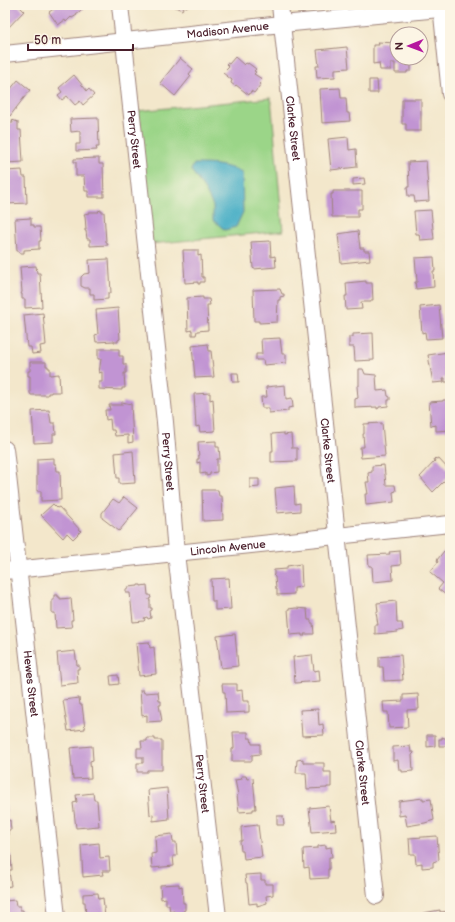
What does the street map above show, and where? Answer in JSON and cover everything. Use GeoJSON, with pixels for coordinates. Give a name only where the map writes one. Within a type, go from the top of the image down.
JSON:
{"type":"FeatureCollection","features":[{"type":"Feature","properties":{"kind":"street","name":"Perry Street"},"geometry":{"type":"LineString","coordinates":[[120,5],[165,422],[176,553],[218,917]]}},
{"type":"Feature","properties":{"kind":"street","name":"Clarke Street"},"geometry":{"type":"LineString","coordinates":[[280,5],[336,536],[376,896]]}},
{"type":"Feature","properties":{"kind":"street","name":"Madison Avenue"},"geometry":{"type":"LineString","coordinates":[[5,54],[444,7]]}},
{"type":"Feature","properties":{"kind":"street"},"geometry":{"type":"LineString","coordinates":[[444,7],[450,94]]}},
{"type":"Feature","properties":{"kind":"street","name":"Hewes Street"},"geometry":{"type":"LineString","coordinates":[[5,449],[12,570],[57,917]]}},
{"type":"Feature","properties":{"kind":"street","name":"Lincoln Avenue"},"geometry":{"type":"LineString","coordinates":[[12,570],[450,524]]}},
{"type":"Feature","properties":{"kind":"green space"},"geometry":{"type":"Polygon","coordinates":[[[271,98],[283,231],[150,244],[137,111],[271,98]]]}},
{"type":"Feature","properties":{"kind":"water"},"geometry":{"type":"Polygon","coordinates":[[[194,164],[213,164],[225,166],[242,173],[243,212],[236,227],[225,230],[213,220],[213,206],[206,192],[191,170],[194,164]]]}},
{"type":"Feature","properties":{"kind":"building"},"geometry":{"type":"Polygon","coordinates":[[[5,5],[10,7],[12,5],[18,5],[24,11],[7,29],[5,27],[5,5]]]}},
{"type":"Feature","properties":{"kind":"building"},"geometry":{"type":"Polygon","coordinates":[[[82,5],[84,8],[76,14],[77,15],[58,25],[49,12],[55,8],[54,6],[82,5]]]}},
{"type":"Feature","properties":{"kind":"building"},"geometry":{"type":"Polygon","coordinates":[[[170,5],[188,5],[187,7],[184,6],[182,10],[170,5]]]}},
{"type":"Feature","properties":{"kind":"building"},"geometry":{"type":"Polygon","coordinates":[[[378,42],[389,43],[389,66],[391,66],[391,70],[380,70],[379,63],[373,64],[373,45],[379,45],[378,42]]]}},
{"type":"Feature","properties":{"kind":"building"},"geometry":{"type":"Polygon","coordinates":[[[347,47],[349,68],[335,69],[335,77],[317,78],[316,66],[319,66],[317,50],[347,47]]]}},
{"type":"Feature","properties":{"kind":"building"},"geometry":{"type":"Polygon","coordinates":[[[235,57],[244,65],[248,63],[256,69],[254,74],[262,79],[259,82],[261,84],[254,93],[251,91],[249,95],[236,85],[235,86],[231,83],[232,80],[223,73],[229,67],[226,64],[229,64],[235,57]]]}},
{"type":"Feature","properties":{"kind":"building"},"geometry":{"type":"Polygon","coordinates":[[[180,58],[193,69],[189,74],[191,76],[175,96],[160,83],[180,58]]]}},
{"type":"Feature","properties":{"kind":"building"},"geometry":{"type":"Polygon","coordinates":[[[395,66],[411,66],[411,71],[407,71],[407,73],[395,73],[395,66]]]}},
{"type":"Feature","properties":{"kind":"building"},"geometry":{"type":"Polygon","coordinates":[[[74,75],[87,91],[89,89],[94,95],[83,105],[80,101],[75,105],[67,96],[62,100],[58,95],[62,92],[59,88],[74,75]]]}},
{"type":"Feature","properties":{"kind":"building"},"geometry":{"type":"Polygon","coordinates":[[[18,80],[30,90],[10,116],[5,112],[5,96],[18,80]]]}},
{"type":"Feature","properties":{"kind":"building"},"geometry":{"type":"Polygon","coordinates":[[[369,80],[377,80],[378,93],[369,93],[369,80]]]}},
{"type":"Feature","properties":{"kind":"building"},"geometry":{"type":"Polygon","coordinates":[[[340,88],[341,98],[346,98],[347,113],[349,113],[350,121],[322,123],[320,89],[340,88]]]}},
{"type":"Feature","properties":{"kind":"building"},"geometry":{"type":"Polygon","coordinates":[[[402,99],[421,99],[421,131],[406,131],[406,124],[402,124],[402,99]]]}},
{"type":"Feature","properties":{"kind":"building"},"geometry":{"type":"Polygon","coordinates":[[[98,118],[99,147],[96,147],[97,150],[76,151],[76,144],[80,144],[80,131],[71,132],[70,119],[98,118]]]}},
{"type":"Feature","properties":{"kind":"building"},"geometry":{"type":"Polygon","coordinates":[[[12,120],[18,122],[18,130],[21,130],[23,162],[6,163],[5,123],[13,123],[12,120]]]}},
{"type":"Feature","properties":{"kind":"building"},"geometry":{"type":"Polygon","coordinates":[[[348,137],[349,150],[356,149],[357,167],[331,170],[328,139],[348,137]]]}},
{"type":"Feature","properties":{"kind":"building"},"geometry":{"type":"Polygon","coordinates":[[[99,158],[99,164],[103,164],[104,197],[88,197],[88,191],[85,191],[84,176],[76,176],[76,162],[74,162],[74,159],[99,158]]]}},
{"type":"Feature","properties":{"kind":"building"},"geometry":{"type":"Polygon","coordinates":[[[426,161],[429,201],[415,202],[414,196],[408,196],[408,162],[426,161]]]}},
{"type":"Feature","properties":{"kind":"building"},"geometry":{"type":"Polygon","coordinates":[[[22,170],[23,177],[26,177],[27,203],[7,204],[6,171],[22,170]]]}},
{"type":"Feature","properties":{"kind":"building"},"geometry":{"type":"Polygon","coordinates":[[[364,178],[365,184],[353,185],[353,179],[364,178]]]}},
{"type":"Feature","properties":{"kind":"building"},"geometry":{"type":"Polygon","coordinates":[[[333,191],[362,191],[362,209],[358,209],[358,217],[332,217],[331,194],[333,194],[333,191]]]}},
{"type":"Feature","properties":{"kind":"building"},"geometry":{"type":"Polygon","coordinates":[[[101,210],[101,212],[104,212],[106,242],[108,245],[90,246],[90,239],[87,239],[85,231],[84,214],[89,212],[99,212],[98,211],[101,210]]]}},
{"type":"Feature","properties":{"kind":"building"},"geometry":{"type":"Polygon","coordinates":[[[431,210],[434,239],[420,240],[419,234],[416,234],[414,211],[431,210]]]}},
{"type":"Feature","properties":{"kind":"building"},"geometry":{"type":"Polygon","coordinates":[[[31,218],[31,225],[34,225],[34,227],[40,227],[41,241],[39,241],[39,249],[24,250],[24,253],[20,253],[17,251],[15,219],[31,218]]]}},
{"type":"Feature","properties":{"kind":"building"},"geometry":{"type":"Polygon","coordinates":[[[358,231],[360,248],[364,248],[364,251],[369,251],[370,260],[341,263],[338,234],[358,231]]]}},
{"type":"Feature","properties":{"kind":"building"},"geometry":{"type":"Polygon","coordinates":[[[270,241],[271,257],[275,256],[276,267],[254,269],[251,242],[270,241]]]}},
{"type":"Feature","properties":{"kind":"building"},"geometry":{"type":"Polygon","coordinates":[[[183,250],[198,250],[198,256],[201,255],[202,277],[204,277],[204,282],[200,282],[200,284],[198,284],[198,282],[185,283],[183,250]]]}},
{"type":"Feature","properties":{"kind":"building"},"geometry":{"type":"Polygon","coordinates":[[[434,257],[434,287],[416,289],[415,282],[417,282],[415,258],[434,257]]]}},
{"type":"Feature","properties":{"kind":"building"},"geometry":{"type":"Polygon","coordinates":[[[109,259],[111,293],[108,293],[108,299],[94,300],[94,294],[90,294],[90,288],[81,286],[81,277],[84,274],[90,273],[89,260],[109,259]]]}},
{"type":"Feature","properties":{"kind":"building"},"geometry":{"type":"Polygon","coordinates":[[[36,266],[37,273],[40,273],[42,307],[25,308],[25,299],[22,299],[21,294],[20,267],[36,266]]]}},
{"type":"Feature","properties":{"kind":"building"},"geometry":{"type":"Polygon","coordinates":[[[366,281],[366,283],[372,283],[373,300],[371,300],[371,302],[361,302],[362,309],[346,310],[346,283],[366,281]]]}},
{"type":"Feature","properties":{"kind":"building"},"geometry":{"type":"Polygon","coordinates":[[[280,289],[284,296],[280,297],[280,300],[278,300],[277,322],[259,323],[259,321],[254,321],[253,290],[280,289]]]}},
{"type":"Feature","properties":{"kind":"building"},"geometry":{"type":"Polygon","coordinates":[[[203,297],[203,299],[209,299],[210,305],[207,305],[208,330],[197,331],[196,335],[192,335],[192,330],[188,331],[187,298],[203,297]]]}},
{"type":"Feature","properties":{"kind":"building"},"geometry":{"type":"Polygon","coordinates":[[[439,305],[442,338],[426,339],[425,332],[422,333],[420,307],[439,305]]]}},
{"type":"Feature","properties":{"kind":"building"},"geometry":{"type":"Polygon","coordinates":[[[118,308],[120,339],[118,342],[96,342],[95,335],[98,334],[96,310],[118,308]]]}},
{"type":"Feature","properties":{"kind":"building"},"geometry":{"type":"Polygon","coordinates":[[[43,313],[46,345],[40,346],[41,353],[32,354],[31,347],[27,347],[24,315],[43,313]]]}},
{"type":"Feature","properties":{"kind":"building"},"geometry":{"type":"Polygon","coordinates":[[[373,333],[374,360],[355,361],[354,347],[349,347],[349,337],[353,337],[353,334],[373,333]]]}},
{"type":"Feature","properties":{"kind":"building"},"geometry":{"type":"Polygon","coordinates":[[[280,338],[282,354],[286,354],[286,363],[264,365],[263,360],[256,360],[256,354],[262,354],[261,339],[280,338]]]}},
{"type":"Feature","properties":{"kind":"building"},"geometry":{"type":"Polygon","coordinates":[[[208,344],[209,351],[211,351],[214,377],[195,378],[192,346],[208,344]]]}},
{"type":"Feature","properties":{"kind":"building"},"geometry":{"type":"Polygon","coordinates":[[[98,349],[119,349],[119,356],[123,356],[123,364],[126,364],[126,373],[124,373],[125,388],[122,388],[122,390],[99,389],[99,382],[102,382],[102,372],[99,373],[101,359],[98,359],[98,349]]]}},
{"type":"Feature","properties":{"kind":"building"},"geometry":{"type":"Polygon","coordinates":[[[448,352],[450,382],[445,382],[445,378],[443,378],[444,382],[433,383],[428,355],[448,352]]]}},
{"type":"Feature","properties":{"kind":"building"},"geometry":{"type":"Polygon","coordinates":[[[30,362],[46,362],[46,366],[50,368],[50,375],[59,374],[60,392],[51,392],[48,393],[48,395],[31,395],[30,376],[28,376],[28,371],[30,371],[30,362]]]}},
{"type":"Feature","properties":{"kind":"building"},"geometry":{"type":"Polygon","coordinates":[[[359,369],[363,369],[365,374],[376,375],[377,391],[387,390],[388,396],[390,397],[390,400],[388,400],[388,406],[379,407],[377,409],[377,407],[355,408],[355,399],[358,398],[357,386],[359,386],[359,369]]]}},
{"type":"Feature","properties":{"kind":"building"},"geometry":{"type":"Polygon","coordinates":[[[232,373],[238,373],[239,382],[233,382],[232,373]]]}},
{"type":"Feature","properties":{"kind":"building"},"geometry":{"type":"Polygon","coordinates":[[[285,385],[286,399],[292,398],[293,407],[288,408],[288,411],[269,413],[269,408],[262,408],[261,397],[267,397],[266,387],[285,385]]]}},
{"type":"Feature","properties":{"kind":"building"},"geometry":{"type":"Polygon","coordinates":[[[210,393],[210,400],[213,399],[215,431],[200,432],[199,426],[196,427],[194,394],[210,393]]]}},
{"type":"Feature","properties":{"kind":"building"},"geometry":{"type":"Polygon","coordinates":[[[449,400],[450,413],[448,413],[448,420],[450,420],[450,430],[436,431],[436,425],[431,426],[429,402],[449,400]]]}},
{"type":"Feature","properties":{"kind":"building"},"geometry":{"type":"Polygon","coordinates":[[[122,402],[131,404],[133,442],[128,443],[128,435],[115,436],[114,430],[111,430],[110,419],[106,420],[105,410],[110,410],[109,405],[122,405],[122,402]]]}},
{"type":"Feature","properties":{"kind":"building"},"geometry":{"type":"Polygon","coordinates":[[[49,410],[51,423],[55,423],[56,434],[53,434],[53,442],[34,443],[32,411],[49,410]]]}},
{"type":"Feature","properties":{"kind":"building"},"geometry":{"type":"Polygon","coordinates":[[[382,423],[385,456],[361,458],[360,447],[364,447],[364,424],[382,423]]]}},
{"type":"Feature","properties":{"kind":"building"},"geometry":{"type":"Polygon","coordinates":[[[284,433],[284,435],[291,434],[292,448],[297,448],[297,461],[271,462],[271,451],[273,451],[272,434],[284,433]]]}},
{"type":"Feature","properties":{"kind":"building"},"geometry":{"type":"Polygon","coordinates":[[[216,441],[216,447],[219,447],[220,459],[217,459],[217,472],[210,473],[210,475],[206,476],[206,473],[200,474],[200,462],[197,463],[197,459],[199,459],[198,442],[216,441]]]}},
{"type":"Feature","properties":{"kind":"building"},"geometry":{"type":"Polygon","coordinates":[[[133,451],[135,483],[119,484],[119,478],[117,478],[115,453],[133,451]]]}},
{"type":"Feature","properties":{"kind":"building"},"geometry":{"type":"Polygon","coordinates":[[[54,458],[54,464],[56,464],[57,471],[60,471],[61,500],[41,501],[41,491],[37,491],[37,459],[54,458]]]}},
{"type":"Feature","properties":{"kind":"building"},"geometry":{"type":"Polygon","coordinates":[[[435,458],[438,458],[450,471],[450,475],[433,492],[420,477],[435,461],[435,458]]]}},
{"type":"Feature","properties":{"kind":"building"},"geometry":{"type":"Polygon","coordinates":[[[384,465],[386,485],[395,485],[396,491],[393,492],[394,502],[366,505],[365,494],[368,494],[366,482],[369,482],[368,473],[372,472],[372,466],[384,465]]]}},
{"type":"Feature","properties":{"kind":"building"},"geometry":{"type":"Polygon","coordinates":[[[250,479],[259,479],[259,487],[250,488],[250,479]]]}},
{"type":"Feature","properties":{"kind":"building"},"geometry":{"type":"Polygon","coordinates":[[[294,486],[295,504],[300,503],[300,511],[277,513],[275,488],[294,486]]]}},
{"type":"Feature","properties":{"kind":"building"},"geometry":{"type":"Polygon","coordinates":[[[202,490],[218,490],[219,496],[222,496],[223,520],[203,521],[202,490]]]}},
{"type":"Feature","properties":{"kind":"building"},"geometry":{"type":"Polygon","coordinates":[[[124,497],[138,508],[119,531],[102,518],[102,513],[113,499],[119,503],[124,497]]]}},
{"type":"Feature","properties":{"kind":"building"},"geometry":{"type":"Polygon","coordinates":[[[53,504],[57,508],[59,507],[81,531],[73,539],[67,533],[63,538],[41,515],[53,504]]]}},
{"type":"Feature","properties":{"kind":"building"},"geometry":{"type":"Polygon","coordinates":[[[400,551],[401,565],[392,566],[393,580],[373,582],[372,566],[369,566],[368,555],[390,554],[389,552],[400,551]]]}},
{"type":"Feature","properties":{"kind":"building"},"geometry":{"type":"Polygon","coordinates":[[[444,551],[450,556],[450,589],[446,595],[438,589],[443,583],[430,572],[444,551]]]}},
{"type":"Feature","properties":{"kind":"building"},"geometry":{"type":"Polygon","coordinates":[[[301,564],[302,587],[294,588],[294,594],[277,595],[275,577],[273,575],[274,570],[287,569],[287,566],[301,564]]]}},
{"type":"Feature","properties":{"kind":"building"},"geometry":{"type":"Polygon","coordinates":[[[229,578],[231,609],[215,610],[215,601],[212,601],[211,579],[229,578]]]}},
{"type":"Feature","properties":{"kind":"building"},"geometry":{"type":"Polygon","coordinates":[[[147,585],[148,595],[150,595],[151,598],[149,600],[150,608],[152,608],[150,611],[151,618],[148,619],[147,617],[144,618],[144,621],[133,622],[130,593],[126,593],[126,589],[128,589],[128,587],[147,585]]]}},
{"type":"Feature","properties":{"kind":"building"},"geometry":{"type":"Polygon","coordinates":[[[54,595],[58,595],[60,599],[71,598],[73,620],[71,620],[72,627],[56,628],[55,613],[52,613],[52,600],[54,600],[54,595]]]}},
{"type":"Feature","properties":{"kind":"building"},"geometry":{"type":"Polygon","coordinates":[[[396,601],[397,623],[402,623],[403,630],[398,632],[375,634],[375,625],[378,625],[376,612],[378,612],[377,603],[396,601]]]}},
{"type":"Feature","properties":{"kind":"building"},"geometry":{"type":"Polygon","coordinates":[[[288,609],[307,609],[308,620],[311,620],[311,623],[313,623],[314,634],[304,634],[305,636],[302,636],[302,634],[290,635],[288,609]]]}},
{"type":"Feature","properties":{"kind":"building"},"geometry":{"type":"Polygon","coordinates":[[[235,634],[238,666],[221,668],[217,636],[235,634]]]}},
{"type":"Feature","properties":{"kind":"building"},"geometry":{"type":"Polygon","coordinates":[[[149,642],[150,648],[154,647],[156,674],[139,676],[136,643],[149,642]]]}},
{"type":"Feature","properties":{"kind":"building"},"geometry":{"type":"Polygon","coordinates":[[[75,651],[77,665],[79,665],[79,669],[77,669],[78,683],[60,685],[57,653],[75,651]]]}},
{"type":"Feature","properties":{"kind":"building"},"geometry":{"type":"Polygon","coordinates":[[[312,655],[314,671],[319,670],[320,681],[295,683],[293,657],[312,655]]]}},
{"type":"Feature","properties":{"kind":"building"},"geometry":{"type":"Polygon","coordinates":[[[401,655],[403,680],[384,681],[383,667],[379,667],[379,657],[401,655]]]}},
{"type":"Feature","properties":{"kind":"building"},"geometry":{"type":"Polygon","coordinates":[[[118,675],[119,684],[111,685],[110,676],[118,675]]]}},
{"type":"Feature","properties":{"kind":"building"},"geometry":{"type":"Polygon","coordinates":[[[222,684],[237,684],[237,691],[242,690],[243,701],[249,701],[249,712],[226,713],[225,692],[223,692],[222,684]]]}},
{"type":"Feature","properties":{"kind":"building"},"geometry":{"type":"Polygon","coordinates":[[[140,690],[143,690],[144,693],[158,692],[159,701],[161,701],[161,705],[159,705],[162,721],[147,722],[147,715],[142,716],[140,690]]]}},
{"type":"Feature","properties":{"kind":"building"},"geometry":{"type":"Polygon","coordinates":[[[418,694],[419,709],[407,710],[408,727],[389,728],[388,712],[384,712],[383,702],[403,701],[403,695],[418,694]]]}},
{"type":"Feature","properties":{"kind":"building"},"geometry":{"type":"Polygon","coordinates":[[[79,698],[80,705],[82,705],[85,729],[68,731],[63,700],[79,698]]]}},
{"type":"Feature","properties":{"kind":"building"},"geometry":{"type":"Polygon","coordinates":[[[318,709],[319,725],[323,724],[324,735],[302,736],[300,710],[318,709]]]}},
{"type":"Feature","properties":{"kind":"building"},"geometry":{"type":"Polygon","coordinates":[[[233,732],[248,732],[248,738],[251,738],[252,744],[260,744],[260,754],[252,755],[252,761],[232,761],[232,749],[234,748],[233,732]]]}},
{"type":"Feature","properties":{"kind":"building"},"geometry":{"type":"Polygon","coordinates":[[[427,735],[435,735],[435,746],[427,747],[427,735]]]}},
{"type":"Feature","properties":{"kind":"building"},"geometry":{"type":"Polygon","coordinates":[[[442,737],[447,739],[448,746],[439,746],[439,739],[442,739],[442,737]]]}},
{"type":"Feature","properties":{"kind":"building"},"geometry":{"type":"Polygon","coordinates":[[[147,738],[162,740],[162,770],[137,772],[137,763],[143,763],[143,757],[137,757],[137,748],[142,748],[141,741],[147,741],[147,738]]]}},
{"type":"Feature","properties":{"kind":"building"},"geometry":{"type":"Polygon","coordinates":[[[92,746],[93,760],[90,761],[91,778],[73,779],[70,748],[92,746]]]}},
{"type":"Feature","properties":{"kind":"building"},"geometry":{"type":"Polygon","coordinates":[[[410,746],[411,752],[414,752],[412,755],[413,771],[402,772],[402,770],[399,770],[398,760],[393,761],[393,747],[410,746]]]}},
{"type":"Feature","properties":{"kind":"building"},"geometry":{"type":"Polygon","coordinates":[[[303,759],[303,763],[324,763],[324,772],[331,772],[331,787],[307,789],[306,773],[296,773],[297,760],[303,759]]]}},
{"type":"Feature","properties":{"kind":"building"},"geometry":{"type":"Polygon","coordinates":[[[241,776],[246,776],[247,779],[253,778],[256,809],[253,809],[253,811],[239,812],[235,780],[242,779],[241,776]]]}},
{"type":"Feature","properties":{"kind":"building"},"geometry":{"type":"Polygon","coordinates":[[[167,788],[169,819],[153,821],[153,814],[150,815],[148,790],[167,788]]]}},
{"type":"Feature","properties":{"kind":"building"},"geometry":{"type":"Polygon","coordinates":[[[93,793],[94,800],[97,800],[99,826],[76,828],[73,803],[77,802],[76,795],[93,793]]]}},
{"type":"Feature","properties":{"kind":"building"},"geometry":{"type":"Polygon","coordinates":[[[423,798],[423,800],[431,799],[434,820],[407,826],[405,815],[399,816],[399,801],[423,798]]]}},
{"type":"Feature","properties":{"kind":"building"},"geometry":{"type":"Polygon","coordinates":[[[5,806],[7,821],[10,820],[11,830],[8,830],[8,837],[5,837],[5,806]]]}},
{"type":"Feature","properties":{"kind":"building"},"geometry":{"type":"Polygon","coordinates":[[[329,806],[331,821],[335,820],[336,830],[312,832],[309,808],[329,806]]]}},
{"type":"Feature","properties":{"kind":"building"},"geometry":{"type":"Polygon","coordinates":[[[277,816],[283,816],[284,825],[277,825],[277,816]]]}},
{"type":"Feature","properties":{"kind":"building"},"geometry":{"type":"Polygon","coordinates":[[[258,825],[262,857],[244,859],[240,841],[242,841],[241,827],[258,825]]]}},
{"type":"Feature","properties":{"kind":"building"},"geometry":{"type":"Polygon","coordinates":[[[172,834],[173,842],[176,842],[177,856],[173,856],[174,866],[152,868],[151,854],[156,853],[155,836],[172,834]]]}},
{"type":"Feature","properties":{"kind":"building"},"geometry":{"type":"Polygon","coordinates":[[[437,836],[439,860],[433,862],[433,867],[422,868],[422,863],[416,864],[415,854],[410,854],[409,838],[437,836]]]}},
{"type":"Feature","properties":{"kind":"building"},"geometry":{"type":"Polygon","coordinates":[[[99,843],[100,858],[109,857],[110,871],[102,871],[103,875],[83,877],[81,845],[99,843]]]}},
{"type":"Feature","properties":{"kind":"building"},"geometry":{"type":"Polygon","coordinates":[[[326,845],[326,848],[331,847],[332,857],[329,857],[328,878],[310,879],[309,867],[304,868],[303,849],[318,848],[318,846],[326,845]]]}},
{"type":"Feature","properties":{"kind":"building"},"geometry":{"type":"Polygon","coordinates":[[[5,855],[11,855],[12,870],[9,870],[11,886],[5,887],[5,855]]]}},
{"type":"Feature","properties":{"kind":"building"},"geometry":{"type":"Polygon","coordinates":[[[261,874],[261,880],[265,880],[265,884],[273,884],[273,895],[266,896],[267,903],[257,906],[257,903],[249,904],[245,875],[261,874]]]}},
{"type":"Feature","properties":{"kind":"building"},"geometry":{"type":"Polygon","coordinates":[[[179,884],[179,887],[182,886],[185,910],[183,911],[183,916],[174,917],[174,911],[170,912],[169,905],[166,905],[166,898],[161,899],[160,885],[179,884]]]}},
{"type":"Feature","properties":{"kind":"building"},"geometry":{"type":"Polygon","coordinates":[[[98,893],[99,899],[103,898],[105,917],[86,917],[83,894],[98,893]]]}},
{"type":"Feature","properties":{"kind":"building"},"geometry":{"type":"Polygon","coordinates":[[[15,900],[16,906],[20,906],[20,910],[23,910],[23,913],[20,913],[21,917],[5,917],[5,901],[15,900]]]}},
{"type":"Feature","properties":{"kind":"building"},"geometry":{"type":"Polygon","coordinates":[[[440,910],[440,912],[450,911],[450,917],[424,917],[423,913],[440,910]]]}}]}
